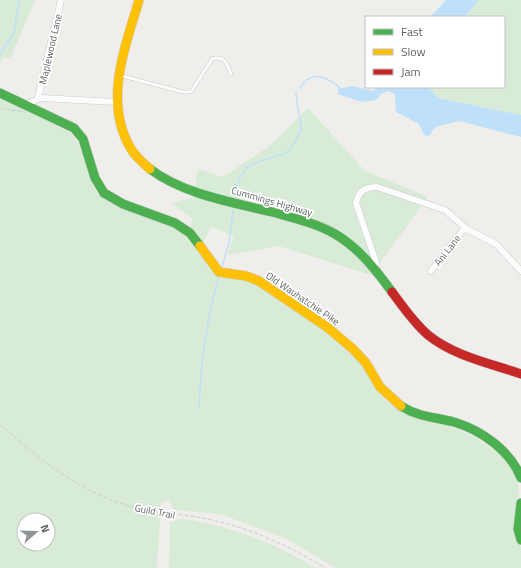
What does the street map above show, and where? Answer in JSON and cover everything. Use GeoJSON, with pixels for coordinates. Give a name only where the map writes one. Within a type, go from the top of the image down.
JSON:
{"type":"FeatureCollection","features":[{"type":"Feature","properties":{"kind":"main road","name":"Cummings Highway"},"geometry":{"type":"LineString","coordinates":[[139,0],[118,76],[116,102],[121,126],[130,146],[145,165],[163,180],[179,187],[318,226],[343,238],[356,248],[375,269],[414,321],[436,340],[471,358],[521,374]]}},
{"type":"Feature","properties":{"kind":"main road","name":"Old Wauhatchie Pike"},"geometry":{"type":"LineString","coordinates":[[0,93],[28,109],[63,120],[75,129],[82,138],[96,181],[104,193],[122,203],[165,218],[185,228],[219,272],[246,276],[261,282],[316,319],[360,356],[368,365],[378,384],[390,397],[412,412],[425,417],[453,422],[466,427],[489,440],[517,467],[521,478]]}},
{"type":"Feature","properties":{"kind":"main road"},"geometry":{"type":"LineString","coordinates":[[521,503],[518,529],[521,540]]}},
{"type":"Feature","properties":{"kind":"street","name":"Maplewood Lane"},"geometry":{"type":"LineString","coordinates":[[38,98],[61,0]]}},
{"type":"Feature","properties":{"kind":"street"},"geometry":{"type":"LineString","coordinates":[[28,109],[38,98],[116,102]]}},
{"type":"Feature","properties":{"kind":"street"},"geometry":{"type":"LineString","coordinates":[[375,269],[376,262],[356,203],[357,197],[368,187],[377,188],[446,210],[467,229]]}},
{"type":"Feature","properties":{"kind":"street","name":"Ani Lane"},"geometry":{"type":"LineString","coordinates":[[431,271],[463,230],[467,229],[496,244],[521,271]]}},
{"type":"Feature","properties":{"kind":"lane"},"geometry":{"type":"LineString","coordinates":[[118,76],[183,92],[191,92],[212,59],[217,57],[223,59],[227,63],[231,74]]}},
{"type":"Feature","properties":{"kind":"path"},"geometry":{"type":"LineString","coordinates":[[0,108],[18,110],[28,109]]}},
{"type":"Feature","properties":{"kind":"path","name":"Guild Trail"},"geometry":{"type":"LineString","coordinates":[[0,425],[48,465],[80,485],[108,499],[138,509],[201,518],[229,524],[288,546],[325,568]]}},
{"type":"Feature","properties":{"kind":"green space"},"geometry":{"type":"Polygon","coordinates":[[[0,0],[35,0],[11,57],[2,59],[0,66],[0,0]]]}},
{"type":"Feature","properties":{"kind":"green space"},"geometry":{"type":"Polygon","coordinates":[[[479,0],[521,0],[521,115],[438,98],[429,89],[505,88],[505,16],[466,16],[479,0]]]}},
{"type":"Feature","properties":{"kind":"green space"},"geometry":{"type":"Polygon","coordinates":[[[0,99],[36,112],[55,121],[69,131],[81,150],[94,188],[101,196],[115,206],[169,223],[190,236],[192,218],[171,203],[193,198],[198,169],[223,177],[268,147],[308,108],[365,171],[428,197],[371,275],[279,246],[228,255],[234,236],[211,227],[199,251],[205,262],[235,278],[251,282],[267,291],[333,336],[363,366],[375,388],[387,401],[403,410],[460,430],[476,438],[501,455],[517,476],[519,493],[514,534],[516,542],[521,547],[521,568],[336,568],[285,538],[220,514],[174,510],[171,505],[171,500],[161,502],[157,568],[0,568],[0,99]]]}},
{"type":"Feature","properties":{"kind":"green space"},"geometry":{"type":"Polygon","coordinates":[[[182,519],[217,526],[251,536],[300,559],[315,568],[169,568],[170,522],[182,519]]]}},
{"type":"Feature","properties":{"kind":"water"},"geometry":{"type":"Polygon","coordinates":[[[446,0],[479,0],[466,16],[431,16],[446,0]]]}},
{"type":"Feature","properties":{"kind":"water"},"geometry":{"type":"Polygon","coordinates":[[[352,86],[373,91],[377,88],[429,88],[438,98],[521,115],[521,137],[459,121],[435,127],[429,136],[424,135],[419,124],[396,112],[395,95],[389,91],[382,93],[376,100],[361,102],[338,94],[338,89],[352,86]]]}},
{"type":"Feature","properties":{"kind":"waterway"},"geometry":{"type":"LineString","coordinates":[[0,55],[14,32],[19,0]]}},
{"type":"Feature","properties":{"kind":"waterway"},"geometry":{"type":"LineString","coordinates":[[300,88],[303,83],[310,78],[318,77],[332,82],[341,90]]}},
{"type":"Feature","properties":{"kind":"waterway"},"geometry":{"type":"LineString","coordinates":[[236,194],[237,185],[243,172],[247,168],[258,162],[286,153],[295,143],[301,130],[296,93]]}},
{"type":"Feature","properties":{"kind":"waterway"},"geometry":{"type":"LineString","coordinates":[[222,267],[229,243],[233,210]]}},
{"type":"Feature","properties":{"kind":"waterway"},"geometry":{"type":"LineString","coordinates":[[199,407],[205,341],[214,292],[219,276]]}},
{"type":"Feature","properties":{"kind":"railway"},"geometry":{"type":"LineString","coordinates":[[226,0],[267,55],[297,90],[329,122],[347,136],[367,150],[410,174],[521,224]]}},
{"type":"Feature","properties":{"kind":"traffic: fast"},"geometry":{"type":"LineString","coordinates":[[0,93],[74,128],[83,139],[95,178],[104,193],[123,204],[175,223],[190,233],[200,246]]}},
{"type":"Feature","properties":{"kind":"traffic: fast"},"geometry":{"type":"LineString","coordinates":[[150,169],[163,178],[192,191],[224,201],[272,212],[328,230],[352,246],[373,268],[392,292]]}},
{"type":"Feature","properties":{"kind":"traffic: fast"},"geometry":{"type":"LineString","coordinates":[[401,406],[420,415],[454,422],[474,430],[494,443],[503,451],[510,459],[521,478]]}},
{"type":"Feature","properties":{"kind":"traffic: fast"},"geometry":{"type":"LineString","coordinates":[[521,503],[518,529],[521,540]]}},
{"type":"Feature","properties":{"kind":"traffic: slow"},"geometry":{"type":"LineString","coordinates":[[139,0],[119,75],[118,113],[123,131],[131,149],[150,169]]}},
{"type":"Feature","properties":{"kind":"traffic: slow"},"geometry":{"type":"LineString","coordinates":[[200,246],[219,272],[246,276],[259,281],[327,327],[353,349],[366,363],[380,387],[401,406]]}},
{"type":"Feature","properties":{"kind":"traffic: jam"},"geometry":{"type":"LineString","coordinates":[[392,292],[418,325],[438,342],[460,354],[521,374]]}}]}
